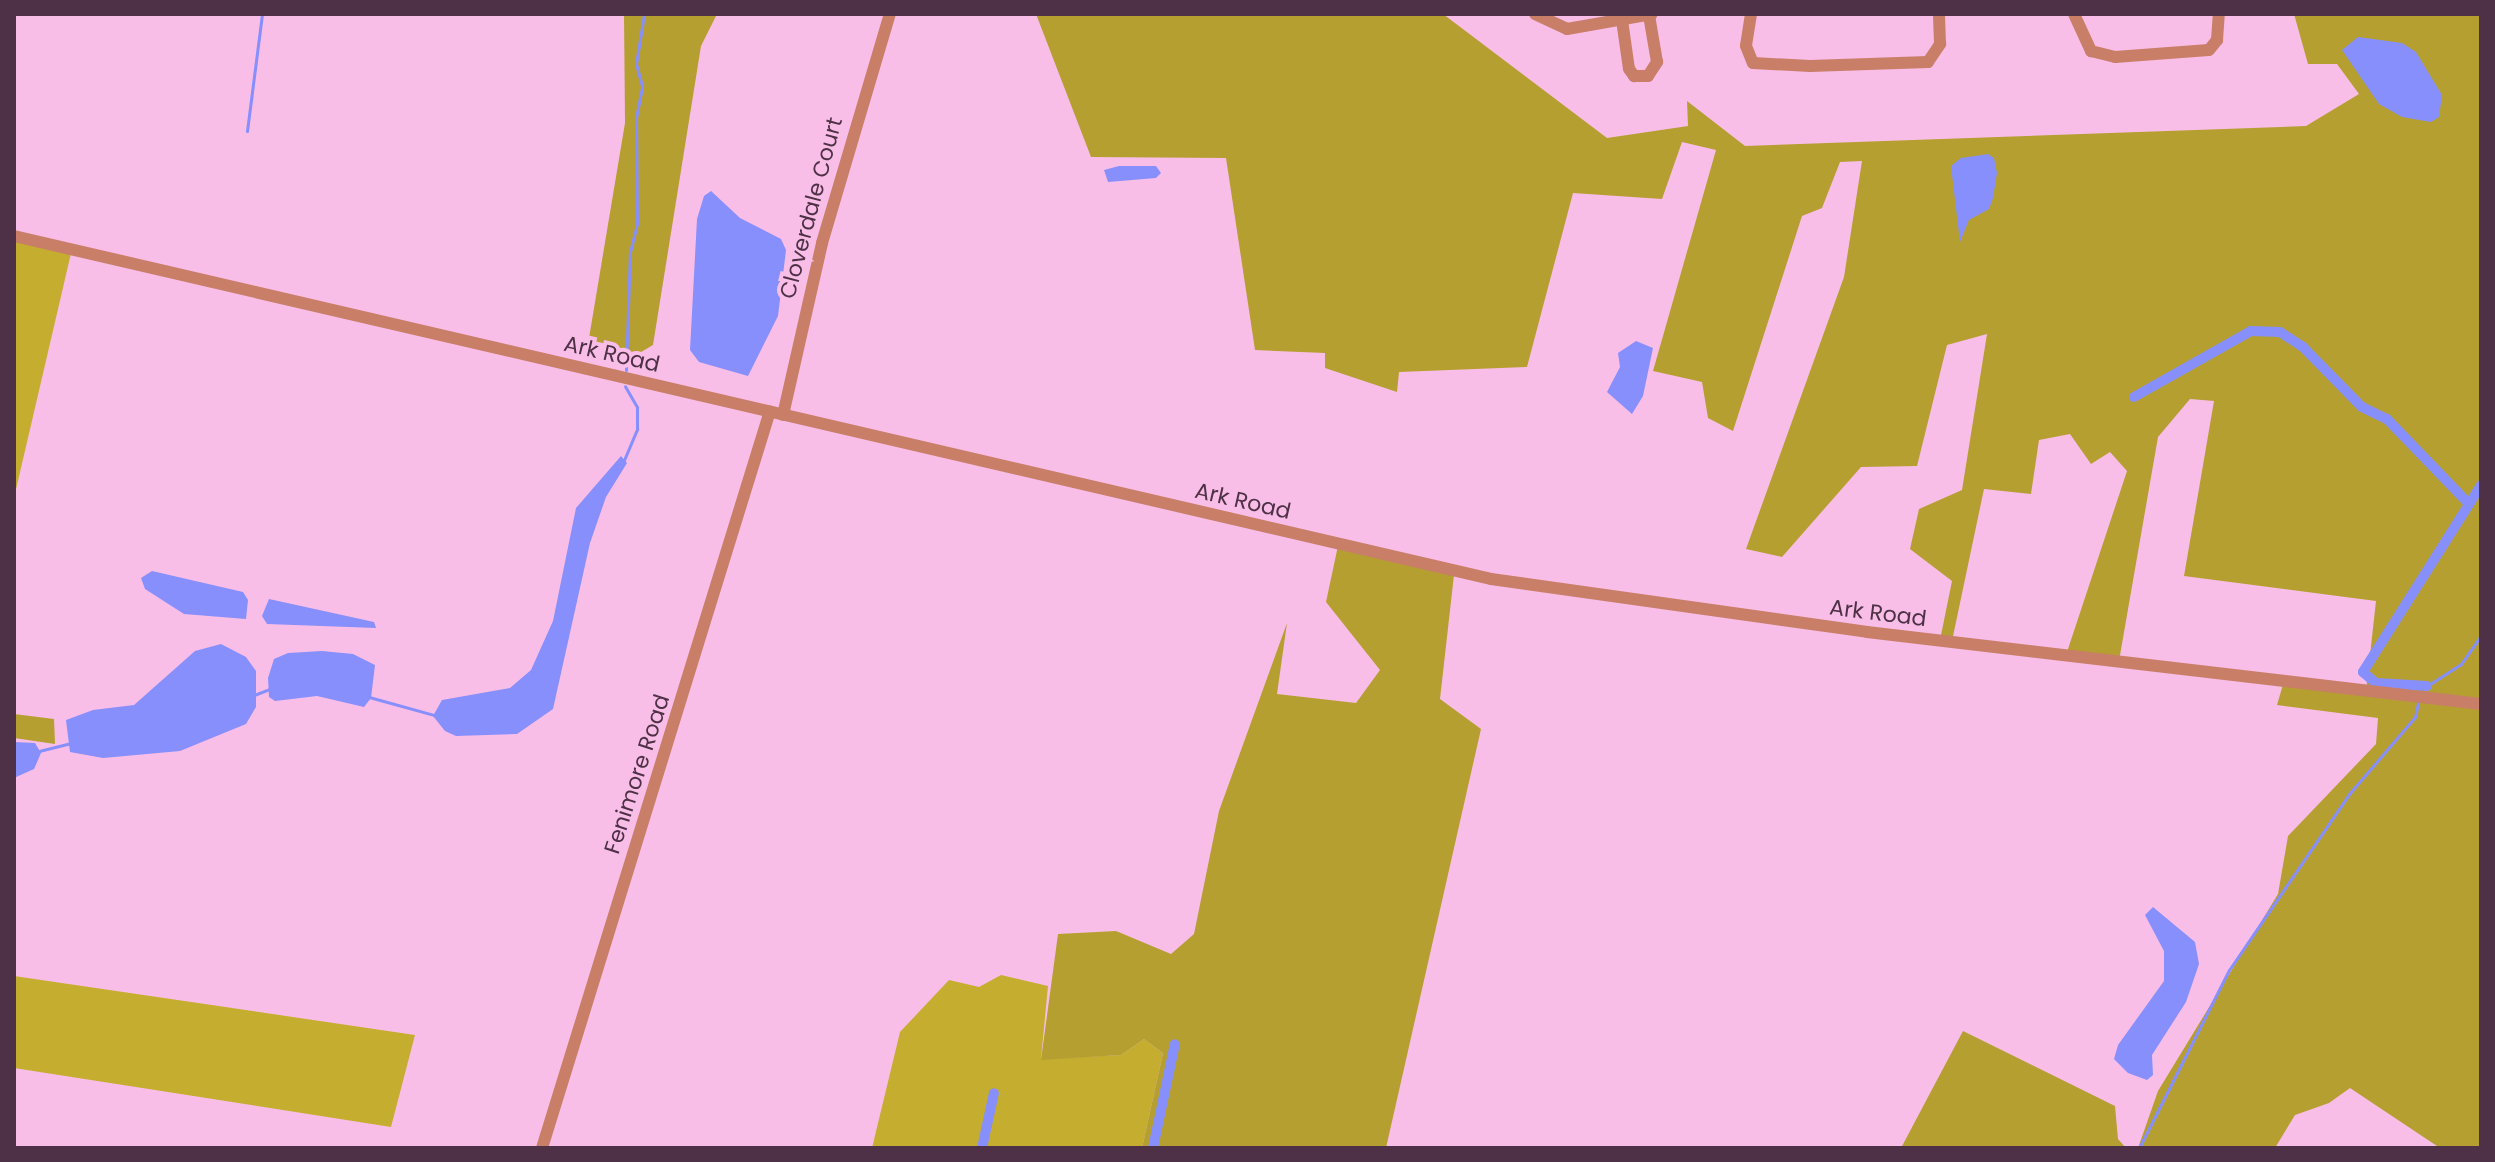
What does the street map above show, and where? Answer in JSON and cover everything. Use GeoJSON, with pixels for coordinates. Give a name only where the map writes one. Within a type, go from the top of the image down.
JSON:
{"type":"FeatureCollection","features":[{"type":"Feature","properties":{"kind":"street","name":"Cloverdale Court"},"geometry":{"type":"LineString","coordinates":[[783,415],[819,256],[890,14]]}},
{"type":"Feature","properties":{"kind":"street"},"geometry":{"type":"LineString","coordinates":[[1535,14],[1559,28],[1583,27],[1650,14],[1657,62],[1648,76],[1634,76],[1629,69],[1622,20]]}},
{"type":"Feature","properties":{"kind":"street"},"geometry":{"type":"LineString","coordinates":[[1578,14],[1583,27]]}},
{"type":"Feature","properties":{"kind":"street"},"geometry":{"type":"LineString","coordinates":[[1751,14],[1746,46],[1753,63],[1810,66],[1928,62],[1940,44],[1939,14]]}},
{"type":"Feature","properties":{"kind":"street"},"geometry":{"type":"LineString","coordinates":[[2074,14],[2091,51],[2115,57],[2209,50],[2217,40],[2219,14]]}},
{"type":"Feature","properties":{"kind":"street","name":"Ark Road"},"geometry":{"type":"LineString","coordinates":[[14,236],[1549,590],[2481,704]]}},
{"type":"Feature","properties":{"kind":"street","name":"Fenimore Road"},"geometry":{"type":"LineString","coordinates":[[542,1148],[770,411]]}},
{"type":"Feature","properties":{"kind":"shaded area"},"geometry":{"type":"Polygon","coordinates":[[[624,14],[717,14],[701,46],[653,345],[626,361],[589,338],[625,123],[624,14]]]}},
{"type":"Feature","properties":{"kind":"shaded area"},"geometry":{"type":"Polygon","coordinates":[[[1036,14],[1443,14],[1607,138],[1688,126],[1687,101],[1745,146],[2306,126],[2359,94],[2337,64],[2308,64],[2294,14],[2481,14],[2481,1148],[2440,1148],[2350,1088],[2329,1103],[2295,1115],[2275,1148],[2138,1148],[2158,1091],[2278,894],[2288,836],[2376,744],[2378,718],[2277,705],[2284,681],[2366,691],[2376,601],[2184,576],[2214,401],[2190,399],[2158,437],[2119,661],[2066,655],[2127,471],[2110,452],[2091,464],[2070,434],[2039,440],[2031,494],[1984,489],[1952,641],[1940,640],[1952,581],[1910,549],[1919,509],[1962,490],[1987,334],[1947,345],[1917,466],[1861,467],[1782,557],[1746,549],[1844,277],[1862,161],[1840,162],[1822,208],[1802,216],[1733,431],[1708,418],[1702,382],[1653,371],[1716,150],[1682,142],[1662,199],[1573,193],[1527,367],[1399,372],[1397,392],[1325,368],[1325,353],[1255,350],[1226,158],[1091,157],[1036,14]]]}},
{"type":"Feature","properties":{"kind":"shaded area"},"geometry":{"type":"Polygon","coordinates":[[[14,235],[72,249],[14,498],[14,235]]]}},
{"type":"Feature","properties":{"kind":"shaded area"},"geometry":{"type":"Polygon","coordinates":[[[1339,541],[1455,566],[1440,699],[1481,729],[1386,1148],[1142,1148],[1163,1053],[1144,1039],[1121,1055],[1041,1060],[1058,934],[1116,931],[1171,954],[1194,934],[1219,811],[1287,623],[1277,694],[1356,703],[1380,670],[1326,602],[1339,541]]]}},
{"type":"Feature","properties":{"kind":"shaded area"},"geometry":{"type":"Polygon","coordinates":[[[14,714],[54,719],[55,744],[14,738],[14,714]]]}},
{"type":"Feature","properties":{"kind":"shaded area"},"geometry":{"type":"Polygon","coordinates":[[[1001,975],[1048,986],[1041,1059],[1121,1055],[1144,1039],[1163,1053],[1142,1148],[872,1148],[900,1032],[949,980],[979,987],[1001,975]]]}},
{"type":"Feature","properties":{"kind":"shaded area"},"geometry":{"type":"Polygon","coordinates":[[[14,976],[415,1035],[391,1127],[14,1068],[14,976]]]}},
{"type":"Feature","properties":{"kind":"shaded area"},"geometry":{"type":"Polygon","coordinates":[[[1963,1031],[2115,1106],[2118,1139],[2126,1148],[1901,1148],[1963,1031]]]}},
{"type":"Feature","properties":{"kind":"water"},"geometry":{"type":"Polygon","coordinates":[[[2358,37],[2402,43],[2416,52],[2442,95],[2439,117],[2431,122],[2402,117],[2379,104],[2342,50],[2358,37]]]}},
{"type":"Feature","properties":{"kind":"water"},"geometry":{"type":"Polygon","coordinates":[[[1988,154],[1994,158],[1997,173],[1993,198],[1989,209],[1969,220],[1960,242],[1951,166],[1961,158],[1988,154]]]}},
{"type":"Feature","properties":{"kind":"water"},"geometry":{"type":"Polygon","coordinates":[[[1119,166],[1156,166],[1161,173],[1156,178],[1108,182],[1104,170],[1119,166]]]}},
{"type":"Feature","properties":{"kind":"water"},"geometry":{"type":"Polygon","coordinates":[[[711,191],[740,218],[781,239],[786,250],[778,316],[748,376],[699,362],[690,350],[697,219],[704,196],[711,191]]]}},
{"type":"Feature","properties":{"kind":"water"},"geometry":{"type":"Polygon","coordinates":[[[1636,341],[1653,348],[1643,396],[1632,414],[1607,392],[1620,367],[1618,353],[1636,341]]]}},
{"type":"Feature","properties":{"kind":"water"},"geometry":{"type":"Polygon","coordinates":[[[621,456],[627,463],[606,497],[590,543],[553,709],[517,734],[456,736],[445,731],[433,716],[442,700],[510,688],[531,670],[553,621],[576,508],[621,456]]]}},
{"type":"Feature","properties":{"kind":"water"},"geometry":{"type":"Polygon","coordinates":[[[152,571],[243,592],[248,600],[246,619],[184,614],[145,589],[141,578],[152,571]]]}},
{"type":"Feature","properties":{"kind":"water"},"geometry":{"type":"Polygon","coordinates":[[[269,599],[374,622],[376,628],[267,624],[262,616],[269,599]]]}},
{"type":"Feature","properties":{"kind":"water"},"geometry":{"type":"Polygon","coordinates":[[[221,644],[246,657],[256,671],[256,707],[246,724],[180,751],[103,758],[70,752],[66,720],[93,710],[134,705],[195,651],[221,644]]]}},
{"type":"Feature","properties":{"kind":"water"},"geometry":{"type":"Polygon","coordinates":[[[322,651],[353,654],[375,665],[371,698],[364,707],[317,696],[275,701],[269,697],[268,678],[274,659],[288,653],[322,651]]]}},
{"type":"Feature","properties":{"kind":"water"},"geometry":{"type":"Polygon","coordinates":[[[14,742],[35,743],[41,753],[34,769],[14,778],[14,742]]]}},
{"type":"Feature","properties":{"kind":"water"},"geometry":{"type":"Polygon","coordinates":[[[2153,907],[2195,942],[2199,964],[2186,1002],[2152,1055],[2153,1075],[2147,1080],[2128,1073],[2114,1059],[2118,1045],[2164,981],[2164,951],[2145,915],[2153,907]]]}},
{"type":"Feature","properties":{"kind":"waterway"},"geometry":{"type":"LineString","coordinates":[[247,131],[262,14]]}},
{"type":"Feature","properties":{"kind":"waterway"},"geometry":{"type":"LineString","coordinates":[[626,370],[630,252],[637,223],[636,118],[642,86],[636,64],[644,14]]}},
{"type":"Feature","properties":{"kind":"waterway"},"geometry":{"type":"LineString","coordinates":[[2134,397],[2251,331],[2280,332],[2303,347],[2362,407],[2387,419],[2469,504]]}},
{"type":"Feature","properties":{"kind":"waterway"},"geometry":{"type":"LineString","coordinates":[[624,460],[637,429],[637,407],[625,386]]}},
{"type":"Feature","properties":{"kind":"waterway"},"geometry":{"type":"LineString","coordinates":[[2427,686],[2376,683],[2363,672],[2481,485]]}},
{"type":"Feature","properties":{"kind":"waterway"},"geometry":{"type":"LineString","coordinates":[[2427,686],[2461,664],[2481,635]]}},
{"type":"Feature","properties":{"kind":"waterway"},"geometry":{"type":"LineString","coordinates":[[254,695],[270,689]]}},
{"type":"Feature","properties":{"kind":"waterway"},"geometry":{"type":"LineString","coordinates":[[369,697],[434,715]]}},
{"type":"Feature","properties":{"kind":"waterway"},"geometry":{"type":"LineString","coordinates":[[2139,1148],[2229,970],[2349,794],[2415,717],[2418,703]]}},
{"type":"Feature","properties":{"kind":"waterway"},"geometry":{"type":"LineString","coordinates":[[39,751],[70,743]]}},
{"type":"Feature","properties":{"kind":"waterway"},"geometry":{"type":"LineString","coordinates":[[1153,1148],[1175,1044]]}},
{"type":"Feature","properties":{"kind":"waterway"},"geometry":{"type":"LineString","coordinates":[[982,1148],[994,1093]]}}]}
